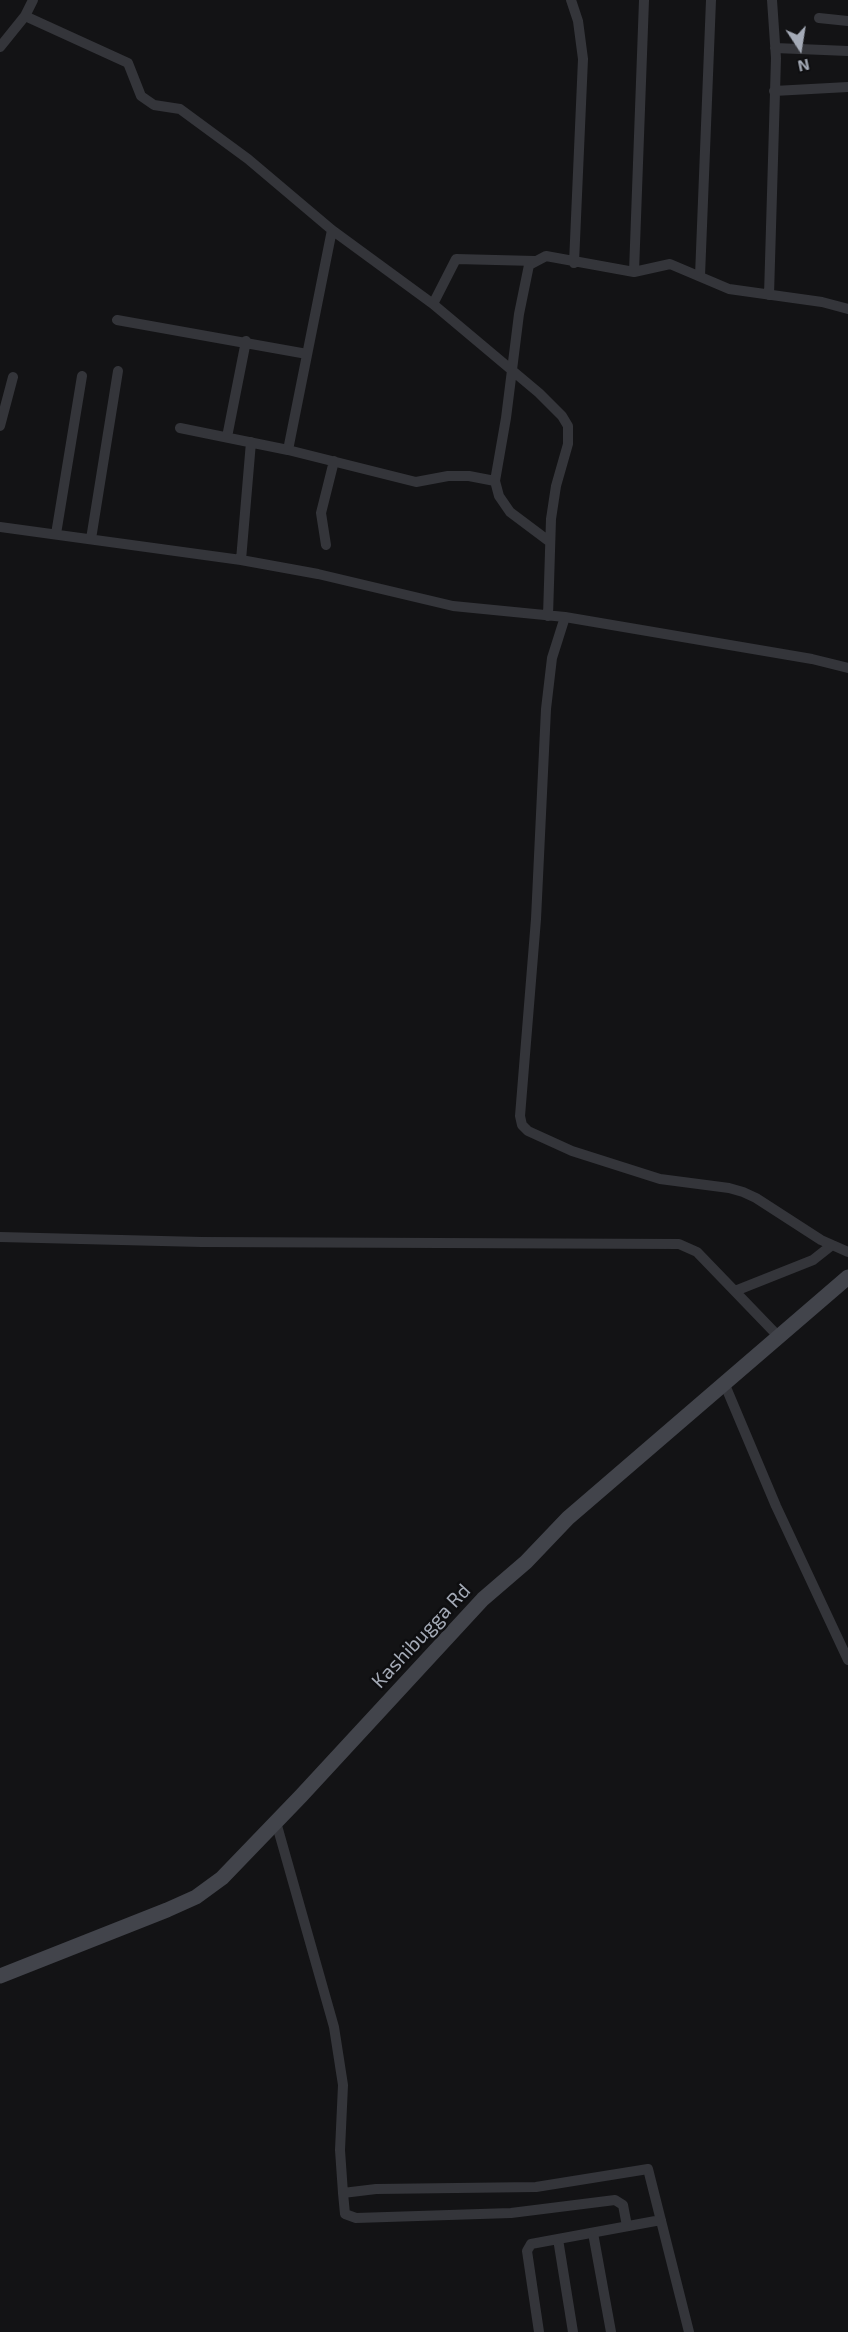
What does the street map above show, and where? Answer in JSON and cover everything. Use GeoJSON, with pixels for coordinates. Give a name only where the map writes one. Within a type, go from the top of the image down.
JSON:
{"type":"FeatureCollection","features":[{"type":"Feature","properties":{"kind":"main road","name":"Kashibugga Rd"},"geometry":{"type":"LineString","coordinates":[[0,1976],[196,1897],[222,1878],[483,1599],[526,1562],[568,1518],[848,1277]]}},
{"type":"Feature","properties":{"kind":"street"},"geometry":{"type":"LineString","coordinates":[[0,47],[25,16],[33,0]]}},
{"type":"Feature","properties":{"kind":"street"},"geometry":{"type":"LineString","coordinates":[[571,0],[578,21],[583,59],[574,263]]}},
{"type":"Feature","properties":{"kind":"street"},"geometry":{"type":"LineString","coordinates":[[634,272],[644,0]]}},
{"type":"Feature","properties":{"kind":"street"},"geometry":{"type":"LineString","coordinates":[[700,276],[711,0]]}},
{"type":"Feature","properties":{"kind":"street"},"geometry":{"type":"LineString","coordinates":[[769,294],[775,48],[772,0]]}},
{"type":"Feature","properties":{"kind":"street"},"geometry":{"type":"LineString","coordinates":[[25,16],[128,63],[141,96],[154,105],[180,109],[278,183],[332,230],[433,304],[512,370],[562,416],[568,426],[568,444],[553,508],[549,616]]}},
{"type":"Feature","properties":{"kind":"street"},"geometry":{"type":"LineString","coordinates":[[819,18],[848,21]]}},
{"type":"Feature","properties":{"kind":"street"},"geometry":{"type":"LineString","coordinates":[[775,48],[848,51]]}},
{"type":"Feature","properties":{"kind":"street"},"geometry":{"type":"LineString","coordinates":[[774,91],[848,87]]}},
{"type":"Feature","properties":{"kind":"street"},"geometry":{"type":"LineString","coordinates":[[288,450],[332,230]]}},
{"type":"Feature","properties":{"kind":"street"},"geometry":{"type":"LineString","coordinates":[[550,542],[510,512],[499,496],[495,481],[519,314],[529,265],[546,256],[574,263],[634,272],[670,264],[729,289],[822,302],[848,309]]}},
{"type":"Feature","properties":{"kind":"street"},"geometry":{"type":"LineString","coordinates":[[433,304],[456,259],[538,261]]}},
{"type":"Feature","properties":{"kind":"street"},"geometry":{"type":"LineString","coordinates":[[117,320],[246,341],[307,354]]}},
{"type":"Feature","properties":{"kind":"street"},"geometry":{"type":"LineString","coordinates":[[227,437],[246,341]]}},
{"type":"Feature","properties":{"kind":"street"},"geometry":{"type":"LineString","coordinates":[[91,539],[118,371]]}},
{"type":"Feature","properties":{"kind":"street"},"geometry":{"type":"LineString","coordinates":[[56,534],[82,376]]}},
{"type":"Feature","properties":{"kind":"street"},"geometry":{"type":"LineString","coordinates":[[0,426],[12,377]]}},
{"type":"Feature","properties":{"kind":"street"},"geometry":{"type":"LineString","coordinates":[[180,428],[288,450],[416,482],[448,476],[469,476],[495,481]]}},
{"type":"Feature","properties":{"kind":"street"},"geometry":{"type":"LineString","coordinates":[[241,560],[251,442]]}},
{"type":"Feature","properties":{"kind":"street"},"geometry":{"type":"LineString","coordinates":[[326,545],[321,513],[334,461]]}},
{"type":"Feature","properties":{"kind":"street"},"geometry":{"type":"LineString","coordinates":[[0,527],[241,560],[318,574],[453,606],[565,617],[812,659],[848,668]]}},
{"type":"Feature","properties":{"kind":"street"},"geometry":{"type":"LineString","coordinates":[[565,617],[552,658],[546,709],[536,919],[520,1116],[522,1125],[528,1131],[572,1151],[660,1179],[743,1192],[832,1245],[848,1252]]}},
{"type":"Feature","properties":{"kind":"street"},"geometry":{"type":"LineString","coordinates":[[0,1237],[213,1243],[667,1242],[680,1244],[697,1252],[778,1336]]}},
{"type":"Feature","properties":{"kind":"street"},"geometry":{"type":"LineString","coordinates":[[735,1291],[813,1260],[832,1245]]}},
{"type":"Feature","properties":{"kind":"street"},"geometry":{"type":"LineString","coordinates":[[725,1385],[776,1506],[848,1660]]}},
{"type":"Feature","properties":{"kind":"street"},"geometry":{"type":"LineString","coordinates":[[276,1822],[339,2050],[343,2085],[340,2150],[345,2214],[356,2218],[511,2213],[615,2200],[623,2205],[627,2226]]}},
{"type":"Feature","properties":{"kind":"street"},"geometry":{"type":"LineString","coordinates":[[343,2193],[376,2189],[528,2187],[648,2169],[689,2332]]}},
{"type":"Feature","properties":{"kind":"street"},"geometry":{"type":"LineString","coordinates":[[539,2332],[528,2247],[531,2244],[661,2220]]}},
{"type":"Feature","properties":{"kind":"street"},"geometry":{"type":"LineString","coordinates":[[593,2233],[611,2332]]}},
{"type":"Feature","properties":{"kind":"street"},"geometry":{"type":"LineString","coordinates":[[558,2239],[573,2332]]}}]}
